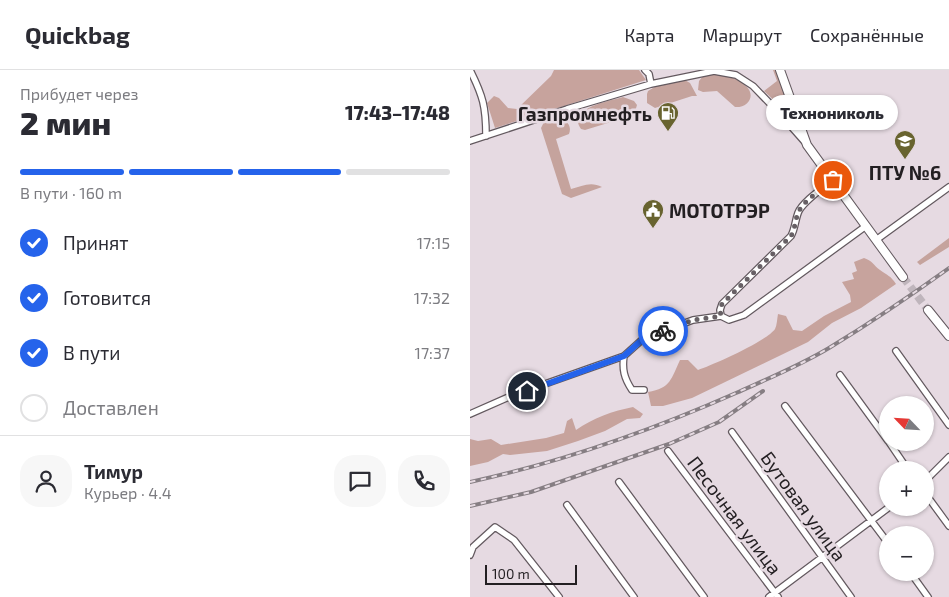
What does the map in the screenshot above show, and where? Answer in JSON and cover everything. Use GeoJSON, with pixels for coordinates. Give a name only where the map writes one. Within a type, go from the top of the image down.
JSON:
{"type":"FeatureCollection","features":[{"type":"Feature","properties":{"kind":"main road"},"geometry":{"type":"LineString","coordinates":[[780,70],[807,145],[903,277]]}},
{"type":"Feature","properties":{"kind":"main road"},"geometry":{"type":"LineString","coordinates":[[928,310],[949,336]]}},
{"type":"Feature","properties":{"kind":"street"},"geometry":{"type":"LineString","coordinates":[[470,70],[486,110],[486,136]]}},
{"type":"Feature","properties":{"kind":"street"},"geometry":{"type":"LineString","coordinates":[[646,70],[651,84]]}},
{"type":"Feature","properties":{"kind":"street"},"geometry":{"type":"LineString","coordinates":[[470,141],[651,84],[714,70],[736,75],[753,86],[781,114],[807,145]]}},
{"type":"Feature","properties":{"kind":"street"},"geometry":{"type":"LineString","coordinates":[[721,316],[722,304],[791,236],[796,227],[798,212],[833,180]]}},
{"type":"Feature","properties":{"kind":"street"},"geometry":{"type":"LineString","coordinates":[[876,240],[949,187]]}},
{"type":"Feature","properties":{"kind":"street"},"geometry":{"type":"LineString","coordinates":[[470,414],[511,396],[624,356],[644,338],[693,320],[721,316],[729,320],[744,315],[866,226]]}},
{"type":"Feature","properties":{"kind":"street"},"geometry":{"type":"LineString","coordinates":[[896,351],[949,425]]}},
{"type":"Feature","properties":{"kind":"street"},"geometry":{"type":"LineString","coordinates":[[624,356],[624,375],[627,383],[632,390],[644,390]]}},
{"type":"Feature","properties":{"kind":"street"},"geometry":{"type":"LineString","coordinates":[[840,375],[879,429]]}},
{"type":"Feature","properties":{"kind":"street"},"geometry":{"type":"LineString","coordinates":[[785,406],[879,532]]}},
{"type":"Feature","properties":{"kind":"street","name":"Бутовая улица"},"geometry":{"type":"LineString","coordinates":[[732,432],[851,597]]}},
{"type":"Feature","properties":{"kind":"street","name":"Песочная улица"},"geometry":{"type":"LineString","coordinates":[[668,451],[777,595]]}},
{"type":"Feature","properties":{"kind":"street"},"geometry":{"type":"LineString","coordinates":[[934,473],[949,457]]}},
{"type":"Feature","properties":{"kind":"street"},"geometry":{"type":"LineString","coordinates":[[619,482],[704,597]]}},
{"type":"Feature","properties":{"kind":"street"},"geometry":{"type":"LineString","coordinates":[[567,505],[634,597]]}},
{"type":"Feature","properties":{"kind":"street"},"geometry":{"type":"LineString","coordinates":[[934,505],[949,526]]}},
{"type":"Feature","properties":{"kind":"street"},"geometry":{"type":"LineString","coordinates":[[769,597],[777,595],[822,557],[879,514]]}},
{"type":"Feature","properties":{"kind":"street"},"geometry":{"type":"LineString","coordinates":[[470,555],[473,547],[495,528],[514,540],[558,597]]}},
{"type":"Feature","properties":{"kind":"street"},"geometry":{"type":"LineString","coordinates":[[916,581],[928,597]]}},
{"type":"Feature","properties":{"kind":"shaded area"},"geometry":{"type":"Polygon","coordinates":[[[554,70],[639,70],[646,80],[495,128],[487,103],[494,96],[499,98],[508,108],[517,109],[551,76],[554,70]]]}},
{"type":"Feature","properties":{"kind":"shaded area"},"geometry":{"type":"Polygon","coordinates":[[[773,70],[777,70],[793,118],[764,91],[777,81],[773,70]]]}},
{"type":"Feature","properties":{"kind":"shaded area"},"geometry":{"type":"Polygon","coordinates":[[[724,75],[744,84],[751,94],[749,101],[743,106],[735,107],[717,91],[703,92],[698,90],[699,81],[703,76],[724,75]]]}},
{"type":"Feature","properties":{"kind":"shaded area"},"geometry":{"type":"Polygon","coordinates":[[[683,79],[690,83],[697,96],[655,108],[647,103],[648,91],[658,85],[683,79]]]}},
{"type":"Feature","properties":{"kind":"shaded area"},"geometry":{"type":"Polygon","coordinates":[[[623,97],[634,101],[637,105],[634,115],[585,130],[581,129],[578,122],[579,116],[584,111],[600,103],[623,97]]]}},
{"type":"Feature","properties":{"kind":"shaded area"},"geometry":{"type":"Polygon","coordinates":[[[548,118],[564,121],[570,129],[569,134],[556,139],[571,189],[590,184],[602,187],[571,198],[562,194],[541,128],[548,118]]]}},
{"type":"Feature","properties":{"kind":"shaded area"},"geometry":{"type":"Polygon","coordinates":[[[949,238],[949,247],[920,265],[917,262],[949,238]]]}},
{"type":"Feature","properties":{"kind":"shaded area"},"geometry":{"type":"Polygon","coordinates":[[[864,258],[889,276],[896,284],[861,308],[832,323],[808,342],[692,398],[663,406],[651,406],[648,392],[661,388],[669,382],[680,360],[688,360],[698,370],[762,340],[775,329],[778,314],[786,316],[793,330],[802,331],[824,316],[851,302],[850,295],[842,282],[854,279],[852,273],[857,271],[854,262],[864,258]]]}},
{"type":"Feature","properties":{"kind":"shaded area"},"geometry":{"type":"Polygon","coordinates":[[[633,407],[643,414],[640,418],[627,419],[605,431],[578,441],[547,451],[503,454],[488,462],[470,466],[470,439],[478,441],[491,439],[501,445],[546,438],[564,433],[567,421],[572,418],[576,430],[603,416],[633,407]]]}},
{"type":"Feature","properties":{"kind":"tunnel"},"geometry":{"type":"LineString","coordinates":[[903,277],[928,310]]}},
{"type":"Feature","properties":{"kind":"railway"},"geometry":{"type":"LineString","coordinates":[[470,482],[572,455],[638,433],[704,407],[806,361],[829,348],[949,268]]}},
{"type":"Feature","properties":{"kind":"railway"},"geometry":{"type":"LineString","coordinates":[[470,506],[531,492],[669,444],[719,422],[763,391]]}},
{"type":"Feature","properties":{"kind":"way so far"},"geometry":{"type":"LineString","coordinates":[[663,331],[693,320],[721,316],[722,304],[791,236],[796,227],[798,212],[833,180]]}},
{"type":"Feature","properties":{"kind":"place","name":"Газпромнефть"},"geometry":{"type":"Point","coordinates":[668,132]}},
{"type":"Feature","properties":{"kind":"place","name":"ПТУ №6"},"geometry":{"type":"Point","coordinates":[905,160]}},
{"type":"Feature","properties":{"kind":"place","name":"Технониколь"},"geometry":{"type":"Point","coordinates":[833,180]}},
{"type":"Feature","properties":{"kind":"place","name":"МОТОТРЭР"},"geometry":{"type":"Point","coordinates":[653,229]}},
{"type":"Feature","properties":{"kind":"route"},"geometry":{"type":"LineString","coordinates":[[527,391],[624,356],[644,338],[663,331]]}}]}
